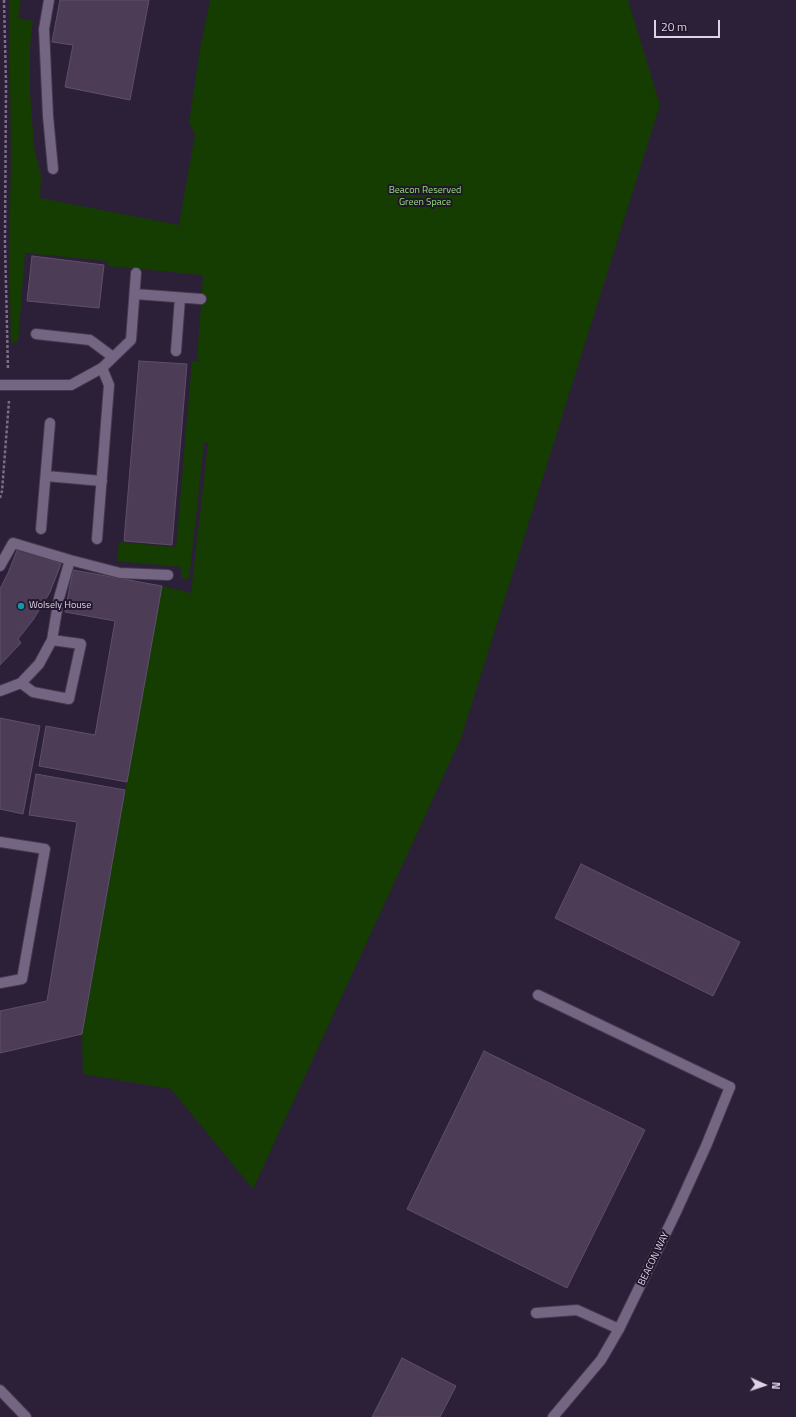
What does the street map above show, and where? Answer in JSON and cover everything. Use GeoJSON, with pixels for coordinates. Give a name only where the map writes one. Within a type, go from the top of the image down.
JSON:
{"type":"FeatureCollection","features":[{"type":"Feature","properties":{"kind":"street"},"geometry":{"type":"LineString","coordinates":[[49,0],[44,29],[48,116],[53,169]]}},
{"type":"Feature","properties":{"kind":"street"},"geometry":{"type":"LineString","coordinates":[[4,385],[71,385],[102,368],[131,340],[136,273]]}},
{"type":"Feature","properties":{"kind":"street"},"geometry":{"type":"LineString","coordinates":[[135,294],[201,299]]}},
{"type":"Feature","properties":{"kind":"street"},"geometry":{"type":"LineString","coordinates":[[176,351],[180,298]]}},
{"type":"Feature","properties":{"kind":"street"},"geometry":{"type":"LineString","coordinates":[[36,334],[90,340],[113,357]]}},
{"type":"Feature","properties":{"kind":"street"},"geometry":{"type":"LineString","coordinates":[[97,539],[109,385],[102,368]]}},
{"type":"Feature","properties":{"kind":"street"},"geometry":{"type":"LineString","coordinates":[[41,529],[50,423]]}},
{"type":"Feature","properties":{"kind":"street"},"geometry":{"type":"LineString","coordinates":[[46,476],[102,481]]}},
{"type":"Feature","properties":{"kind":"street"},"geometry":{"type":"LineString","coordinates":[[0,566],[12,543],[120,573],[168,575]]}},
{"type":"Feature","properties":{"kind":"street"},"geometry":{"type":"LineString","coordinates":[[0,691],[21,683],[40,664],[52,640],[59,598],[70,560]]}},
{"type":"Feature","properties":{"kind":"street"},"geometry":{"type":"LineString","coordinates":[[21,683],[33,692],[69,699],[81,644],[52,640]]}},
{"type":"Feature","properties":{"kind":"street"},"geometry":{"type":"LineString","coordinates":[[0,842],[45,849],[22,979],[0,983]]}},
{"type":"Feature","properties":{"kind":"street","name":"BEACON WAY"},"geometry":{"type":"LineString","coordinates":[[538,996],[730,1087],[706,1146],[676,1212],[619,1329],[601,1360],[553,1417]]}},
{"type":"Feature","properties":{"kind":"street"},"geometry":{"type":"LineString","coordinates":[[536,1313],[577,1310],[619,1329]]}},
{"type":"Feature","properties":{"kind":"street"},"geometry":{"type":"LineString","coordinates":[[0,1390],[26,1417]]}},
{"type":"Feature","properties":{"kind":"path"},"geometry":{"type":"LineString","coordinates":[[0,498],[2,491],[9,413],[4,385],[6,83],[4,0]]}},
{"type":"Feature","properties":{"kind":"green space","name":"Beacon Reserved Green Space"},"geometry":{"type":"Polygon","coordinates":[[[9,0],[21,0],[18,18],[33,21],[30,47],[30,92],[34,147],[41,176],[40,198],[179,225],[195,134],[189,123],[200,49],[210,0],[628,0],[660,105],[461,738],[253,1189],[171,1089],[83,1074],[82,1034],[162,586],[191,593],[208,443],[204,443],[189,579],[181,578],[181,567],[117,561],[119,542],[176,547],[192,361],[197,361],[203,275],[108,266],[108,261],[25,253],[18,342],[11,343],[9,249],[11,161],[9,0]]]}},
{"type":"Feature","properties":{"kind":"building"},"geometry":{"type":"Polygon","coordinates":[[[60,0],[149,0],[130,100],[65,87],[73,45],[52,42],[60,0]]]}},
{"type":"Feature","properties":{"kind":"building"},"geometry":{"type":"Polygon","coordinates":[[[32,256],[104,265],[99,308],[27,301],[32,256]]]}},
{"type":"Feature","properties":{"kind":"building"},"geometry":{"type":"Polygon","coordinates":[[[139,361],[187,364],[172,545],[124,541],[139,361]]]}},
{"type":"Feature","properties":{"kind":"building","name":"Wolsely House"},"geometry":{"type":"Polygon","coordinates":[[[18,548],[61,564],[50,592],[33,620],[18,639],[21,643],[0,665],[0,589],[18,548]]]}},
{"type":"Feature","properties":{"kind":"building"},"geometry":{"type":"Polygon","coordinates":[[[73,570],[162,586],[127,782],[39,766],[46,726],[95,735],[115,621],[65,612],[73,570]]]}},
{"type":"Feature","properties":{"kind":"building"},"geometry":{"type":"Polygon","coordinates":[[[0,718],[40,726],[23,814],[0,809],[0,718]]]}},
{"type":"Feature","properties":{"kind":"building"},"geometry":{"type":"Polygon","coordinates":[[[36,774],[125,790],[82,1034],[0,1053],[0,1011],[47,1001],[77,822],[29,815],[36,774]]]}},
{"type":"Feature","properties":{"kind":"building"},"geometry":{"type":"Polygon","coordinates":[[[581,864],[740,942],[713,996],[555,918],[581,864]]]}},
{"type":"Feature","properties":{"kind":"building"},"geometry":{"type":"Polygon","coordinates":[[[484,1051],[645,1130],[567,1288],[407,1209],[484,1051]]]}},
{"type":"Feature","properties":{"kind":"building"},"geometry":{"type":"Polygon","coordinates":[[[402,1358],[456,1386],[440,1417],[372,1417],[402,1358]]]}},
{"type":"Feature","properties":{"kind":"place","name":"Wolsely House"},"geometry":{"type":"Point","coordinates":[21,606]}}]}
